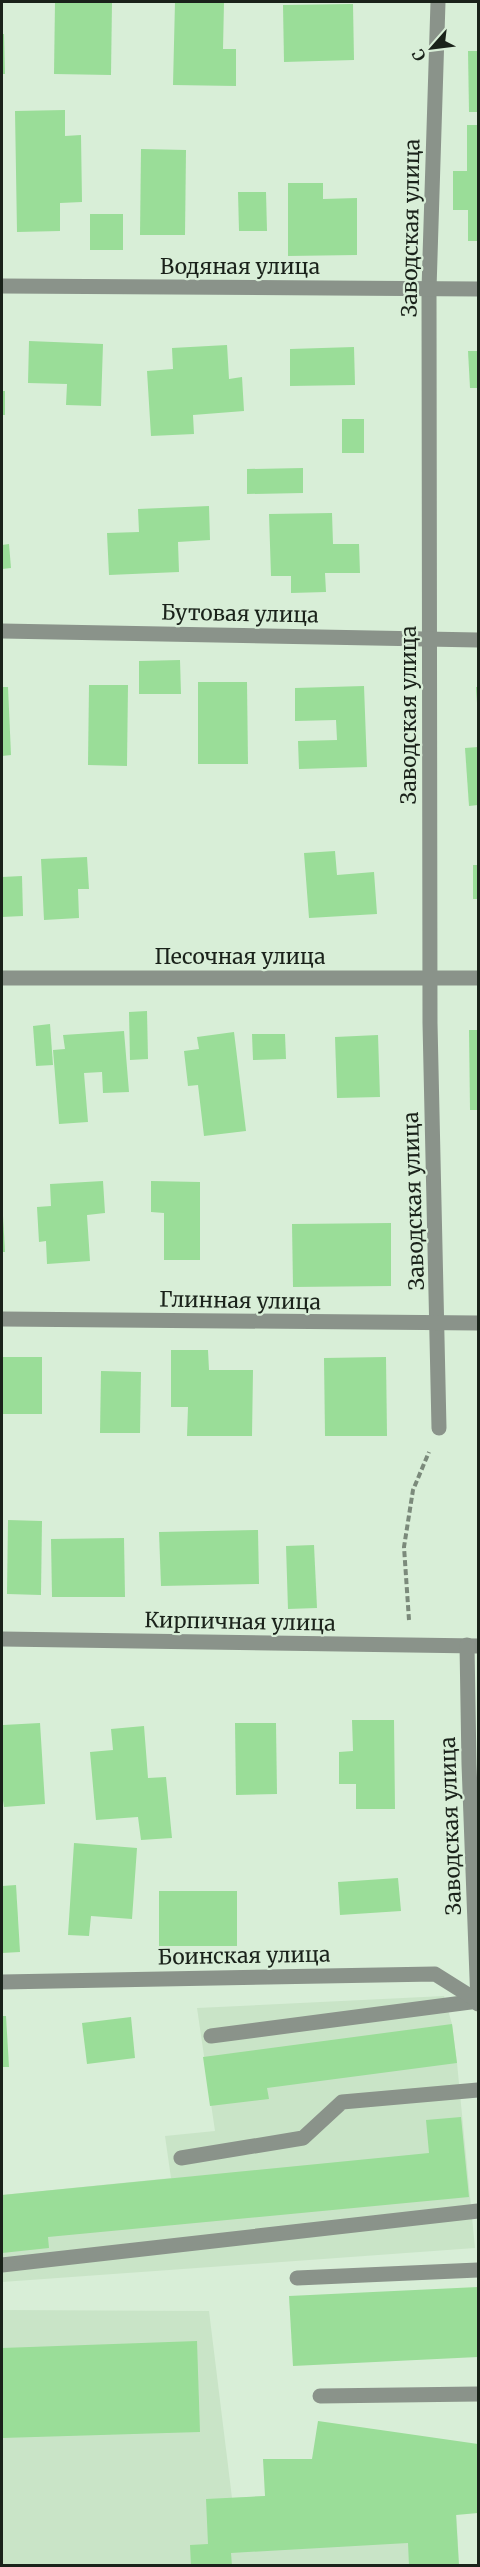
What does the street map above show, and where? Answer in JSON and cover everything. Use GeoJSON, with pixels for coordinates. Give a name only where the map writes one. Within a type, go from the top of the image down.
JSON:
{"type":"FeatureCollection","features":[{"type":"Feature","properties":{"kind":"street","name":"Заводская улица"},"geometry":{"type":"LineString","coordinates":[[438,2],[429,289],[430,978],[439,1324],[439,1428]]}},
{"type":"Feature","properties":{"kind":"street","name":"Водяная улица"},"geometry":{"type":"LineString","coordinates":[[2,286],[478,289]]}},
{"type":"Feature","properties":{"kind":"street","name":"Бутовая улица"},"geometry":{"type":"LineString","coordinates":[[2,631],[478,640]]}},
{"type":"Feature","properties":{"kind":"street","name":"Песочная улица"},"geometry":{"type":"LineString","coordinates":[[2,978],[478,978]]}},
{"type":"Feature","properties":{"kind":"street","name":"Глинная улица"},"geometry":{"type":"LineString","coordinates":[[2,1319],[478,1323]]}},
{"type":"Feature","properties":{"kind":"street","name":"Кирпичная улица"},"geometry":{"type":"LineString","coordinates":[[2,1639],[473,1646]]}},
{"type":"Feature","properties":{"kind":"street","name":"Заводская улица"},"geometry":{"type":"LineString","coordinates":[[473,1646],[469,1764],[478,2002]]}},
{"type":"Feature","properties":{"kind":"street","name":"Боинская улица"},"geometry":{"type":"LineString","coordinates":[[2,1982],[435,1974],[478,2002]]}},
{"type":"Feature","properties":{"kind":"street"},"geometry":{"type":"LineString","coordinates":[[211,2036],[478,2002]]}},
{"type":"Feature","properties":{"kind":"street"},"geometry":{"type":"LineString","coordinates":[[181,2158],[303,2138],[342,2102],[478,2090]]}},
{"type":"Feature","properties":{"kind":"street"},"geometry":{"type":"LineString","coordinates":[[2,2265],[478,2211]]}},
{"type":"Feature","properties":{"kind":"street"},"geometry":{"type":"LineString","coordinates":[[297,2278],[478,2270]]}},
{"type":"Feature","properties":{"kind":"street"},"geometry":{"type":"LineString","coordinates":[[320,2396],[478,2394]]}},
{"type":"Feature","properties":{"kind":"path"},"geometry":{"type":"LineString","coordinates":[[411,1645],[404,1547],[413,1490],[439,1428]]}},
{"type":"Feature","properties":{"kind":"shaded area"},"geometry":{"type":"Polygon","coordinates":[[[444,1996],[452,2024],[457,2063],[475,2248],[2,2282],[2,2195],[171,2178],[165,2136],[215,2131],[197,2008],[444,1996]]]}},
{"type":"Feature","properties":{"kind":"shaded area"},"geometry":{"type":"Polygon","coordinates":[[[2,2310],[209,2311],[232,2498],[455,2486],[459,2565],[2,2566],[2,2310]]]}},
{"type":"Feature","properties":{"kind":"building"},"geometry":{"type":"Polygon","coordinates":[[[55,2],[112,2],[111,75],[54,74],[55,2]]]}},
{"type":"Feature","properties":{"kind":"building"},"geometry":{"type":"Polygon","coordinates":[[[175,2],[224,2],[223,49],[236,49],[236,86],[173,85],[175,2]]]}},
{"type":"Feature","properties":{"kind":"building"},"geometry":{"type":"Polygon","coordinates":[[[353,4],[354,60],[284,62],[283,5],[353,4]]]}},
{"type":"Feature","properties":{"kind":"building"},"geometry":{"type":"Polygon","coordinates":[[[2,34],[4,34],[5,74],[2,74],[2,34]]]}},
{"type":"Feature","properties":{"kind":"building"},"geometry":{"type":"Polygon","coordinates":[[[468,51],[478,51],[478,112],[469,112],[468,51]]]}},
{"type":"Feature","properties":{"kind":"building"},"geometry":{"type":"Polygon","coordinates":[[[65,110],[65,136],[81,135],[82,202],[60,203],[60,231],[17,232],[15,111],[65,110]]]}},
{"type":"Feature","properties":{"kind":"building"},"geometry":{"type":"Polygon","coordinates":[[[467,125],[478,125],[478,241],[468,241],[468,210],[453,210],[453,171],[467,171],[467,125]]]}},
{"type":"Feature","properties":{"kind":"building"},"geometry":{"type":"Polygon","coordinates":[[[141,149],[186,150],[185,235],[140,235],[141,149]]]}},
{"type":"Feature","properties":{"kind":"building"},"geometry":{"type":"Polygon","coordinates":[[[288,183],[323,183],[323,199],[357,198],[357,255],[288,256],[288,183]]]}},
{"type":"Feature","properties":{"kind":"building"},"geometry":{"type":"Polygon","coordinates":[[[238,192],[266,192],[267,231],[239,231],[238,192]]]}},
{"type":"Feature","properties":{"kind":"building"},"geometry":{"type":"Polygon","coordinates":[[[90,214],[123,214],[123,250],[90,250],[90,214]]]}},
{"type":"Feature","properties":{"kind":"building"},"geometry":{"type":"Polygon","coordinates":[[[29,341],[103,344],[101,406],[66,405],[67,384],[28,383],[29,341]]]}},
{"type":"Feature","properties":{"kind":"building"},"geometry":{"type":"Polygon","coordinates":[[[227,345],[229,379],[242,377],[244,411],[193,415],[194,434],[151,436],[147,371],[173,369],[172,348],[227,345]]]}},
{"type":"Feature","properties":{"kind":"building"},"geometry":{"type":"Polygon","coordinates":[[[354,347],[355,385],[290,386],[290,349],[354,347]]]}},
{"type":"Feature","properties":{"kind":"building"},"geometry":{"type":"Polygon","coordinates":[[[468,351],[478,351],[478,388],[470,388],[468,351]]]}},
{"type":"Feature","properties":{"kind":"building"},"geometry":{"type":"Polygon","coordinates":[[[2,391],[5,391],[5,415],[2,415],[2,391]]]}},
{"type":"Feature","properties":{"kind":"building"},"geometry":{"type":"Polygon","coordinates":[[[342,419],[364,419],[364,453],[342,453],[342,419]]]}},
{"type":"Feature","properties":{"kind":"building"},"geometry":{"type":"Polygon","coordinates":[[[303,468],[303,493],[247,494],[247,469],[303,468]]]}},
{"type":"Feature","properties":{"kind":"building"},"geometry":{"type":"Polygon","coordinates":[[[209,506],[210,540],[178,542],[179,572],[109,575],[107,533],[139,532],[138,509],[209,506]]]}},
{"type":"Feature","properties":{"kind":"building"},"geometry":{"type":"Polygon","coordinates":[[[332,513],[333,544],[359,544],[360,573],[325,573],[326,592],[291,593],[291,576],[271,576],[269,514],[332,513]]]}},
{"type":"Feature","properties":{"kind":"building"},"geometry":{"type":"Polygon","coordinates":[[[9,544],[11,568],[2,569],[2,545],[9,544]]]}},
{"type":"Feature","properties":{"kind":"building"},"geometry":{"type":"Polygon","coordinates":[[[180,660],[181,694],[139,694],[139,661],[180,660]]]}},
{"type":"Feature","properties":{"kind":"building"},"geometry":{"type":"Polygon","coordinates":[[[198,682],[247,682],[248,764],[198,764],[198,682]]]}},
{"type":"Feature","properties":{"kind":"building"},"geometry":{"type":"Polygon","coordinates":[[[89,685],[128,685],[127,766],[88,765],[89,685]]]}},
{"type":"Feature","properties":{"kind":"building"},"geometry":{"type":"Polygon","coordinates":[[[364,686],[367,767],[299,769],[298,741],[337,740],[336,720],[295,721],[295,688],[364,686]]]}},
{"type":"Feature","properties":{"kind":"building"},"geometry":{"type":"Polygon","coordinates":[[[2,687],[8,687],[11,755],[2,756],[2,687]]]}},
{"type":"Feature","properties":{"kind":"building"},"geometry":{"type":"Polygon","coordinates":[[[476,687],[478,687],[478,703],[477,703],[476,687]]]}},
{"type":"Feature","properties":{"kind":"building"},"geometry":{"type":"Polygon","coordinates":[[[478,747],[478,805],[469,806],[465,748],[478,747]]]}},
{"type":"Feature","properties":{"kind":"building"},"geometry":{"type":"Polygon","coordinates":[[[335,851],[337,875],[374,872],[377,914],[309,918],[304,853],[335,851]]]}},
{"type":"Feature","properties":{"kind":"building"},"geometry":{"type":"Polygon","coordinates":[[[87,857],[89,889],[78,889],[79,918],[44,920],[41,859],[87,857]]]}},
{"type":"Feature","properties":{"kind":"building"},"geometry":{"type":"Polygon","coordinates":[[[473,865],[478,865],[478,899],[473,899],[473,865]]]}},
{"type":"Feature","properties":{"kind":"building"},"geometry":{"type":"Polygon","coordinates":[[[22,876],[23,916],[2,917],[2,877],[22,876]]]}},
{"type":"Feature","properties":{"kind":"building"},"geometry":{"type":"Polygon","coordinates":[[[147,1011],[148,1059],[130,1060],[129,1012],[147,1011]]]}},
{"type":"Feature","properties":{"kind":"building"},"geometry":{"type":"Polygon","coordinates":[[[50,1024],[53,1065],[36,1066],[33,1026],[50,1024]]]}},
{"type":"Feature","properties":{"kind":"building"},"geometry":{"type":"Polygon","coordinates":[[[469,1030],[478,1030],[478,1110],[470,1110],[469,1030]]]}},
{"type":"Feature","properties":{"kind":"building"},"geometry":{"type":"Polygon","coordinates":[[[124,1031],[129,1092],[103,1093],[102,1072],[84,1073],[88,1122],[59,1124],[53,1050],[65,1049],[63,1035],[124,1031]]]}},
{"type":"Feature","properties":{"kind":"building"},"geometry":{"type":"Polygon","coordinates":[[[234,1032],[246,1131],[204,1136],[198,1085],[188,1086],[184,1051],[199,1049],[197,1037],[234,1032]]]}},
{"type":"Feature","properties":{"kind":"building"},"geometry":{"type":"Polygon","coordinates":[[[252,1034],[285,1034],[286,1059],[253,1060],[252,1034]]]}},
{"type":"Feature","properties":{"kind":"building"},"geometry":{"type":"Polygon","coordinates":[[[378,1035],[380,1097],[337,1098],[335,1037],[378,1035]]]}},
{"type":"Feature","properties":{"kind":"building"},"geometry":{"type":"Polygon","coordinates":[[[103,1181],[105,1213],[87,1215],[90,1261],[47,1264],[46,1241],[39,1242],[37,1207],[51,1206],[50,1184],[103,1181]]]}},
{"type":"Feature","properties":{"kind":"building"},"geometry":{"type":"Polygon","coordinates":[[[151,1181],[200,1182],[200,1260],[164,1260],[164,1213],[151,1212],[151,1181]]]}},
{"type":"Feature","properties":{"kind":"building"},"geometry":{"type":"Polygon","coordinates":[[[3,1216],[5,1252],[2,1252],[3,1216]]]}},
{"type":"Feature","properties":{"kind":"building"},"geometry":{"type":"Polygon","coordinates":[[[391,1223],[391,1286],[293,1287],[292,1224],[391,1223]]]}},
{"type":"Feature","properties":{"kind":"building"},"geometry":{"type":"Polygon","coordinates":[[[171,1350],[208,1350],[209,1370],[253,1370],[252,1436],[187,1436],[188,1407],[171,1407],[171,1350]]]}},
{"type":"Feature","properties":{"kind":"building"},"geometry":{"type":"Polygon","coordinates":[[[2,1357],[42,1357],[42,1414],[2,1414],[2,1357]]]}},
{"type":"Feature","properties":{"kind":"building"},"geometry":{"type":"Polygon","coordinates":[[[386,1357],[387,1436],[325,1436],[324,1358],[386,1357]]]}},
{"type":"Feature","properties":{"kind":"building"},"geometry":{"type":"Polygon","coordinates":[[[101,1371],[141,1372],[140,1433],[100,1433],[101,1371]]]}},
{"type":"Feature","properties":{"kind":"building"},"geometry":{"type":"Polygon","coordinates":[[[8,1520],[42,1521],[41,1595],[7,1594],[8,1520]]]}},
{"type":"Feature","properties":{"kind":"building"},"geometry":{"type":"Polygon","coordinates":[[[258,1530],[259,1584],[161,1586],[159,1532],[258,1530]]]}},
{"type":"Feature","properties":{"kind":"building"},"geometry":{"type":"Polygon","coordinates":[[[124,1538],[125,1597],[52,1597],[51,1539],[124,1538]]]}},
{"type":"Feature","properties":{"kind":"building"},"geometry":{"type":"Polygon","coordinates":[[[314,1545],[317,1608],[288,1609],[286,1546],[314,1545]]]}},
{"type":"Feature","properties":{"kind":"building"},"geometry":{"type":"Polygon","coordinates":[[[352,1720],[394,1720],[395,1809],[356,1809],[356,1784],[339,1784],[339,1752],[353,1751],[352,1720]]]}},
{"type":"Feature","properties":{"kind":"building"},"geometry":{"type":"Polygon","coordinates":[[[40,1723],[45,1804],[4,1807],[2,1794],[3,1725],[40,1723]]]}},
{"type":"Feature","properties":{"kind":"building"},"geometry":{"type":"Polygon","coordinates":[[[235,1723],[276,1723],[277,1794],[236,1795],[235,1723]]]}},
{"type":"Feature","properties":{"kind":"building"},"geometry":{"type":"Polygon","coordinates":[[[144,1726],[148,1778],[166,1777],[172,1838],[141,1840],[138,1817],[96,1820],[90,1752],[113,1750],[111,1729],[144,1726]]]}},
{"type":"Feature","properties":{"kind":"building"},"geometry":{"type":"Polygon","coordinates":[[[74,1843],[137,1848],[132,1919],[91,1916],[89,1936],[68,1935],[74,1843]]]}},
{"type":"Feature","properties":{"kind":"building"},"geometry":{"type":"Polygon","coordinates":[[[398,1878],[401,1911],[340,1915],[338,1882],[398,1878]]]}},
{"type":"Feature","properties":{"kind":"building"},"geometry":{"type":"Polygon","coordinates":[[[16,1885],[20,1952],[2,1953],[2,1886],[16,1885]]]}},
{"type":"Feature","properties":{"kind":"building"},"geometry":{"type":"Polygon","coordinates":[[[159,1891],[237,1891],[237,1946],[159,1946],[159,1891]]]}},
{"type":"Feature","properties":{"kind":"building"},"geometry":{"type":"Polygon","coordinates":[[[2,2016],[6,2016],[9,2067],[2,2067],[2,2016]]]}},
{"type":"Feature","properties":{"kind":"building"},"geometry":{"type":"Polygon","coordinates":[[[131,2017],[135,2058],[87,2064],[82,2023],[131,2017]]]}},
{"type":"Feature","properties":{"kind":"building"},"geometry":{"type":"Polygon","coordinates":[[[452,2024],[457,2063],[267,2088],[269,2099],[210,2106],[203,2057],[452,2024]]]}},
{"type":"Feature","properties":{"kind":"building"},"geometry":{"type":"Polygon","coordinates":[[[461,2117],[469,2197],[48,2237],[49,2248],[2,2253],[2,2195],[429,2153],[426,2120],[461,2117]]]}},
{"type":"Feature","properties":{"kind":"building"},"geometry":{"type":"Polygon","coordinates":[[[478,2287],[478,2357],[293,2366],[289,2296],[478,2287]]]}},
{"type":"Feature","properties":{"kind":"building"},"geometry":{"type":"Polygon","coordinates":[[[197,2341],[200,2432],[2,2438],[2,2348],[197,2341]]]}},
{"type":"Feature","properties":{"kind":"building"},"geometry":{"type":"Polygon","coordinates":[[[318,2421],[478,2444],[478,2513],[456,2515],[459,2566],[409,2566],[408,2543],[231,2553],[232,2566],[191,2566],[190,2545],[208,2544],[206,2499],[265,2496],[263,2459],[312,2459],[318,2421]]]}}]}
